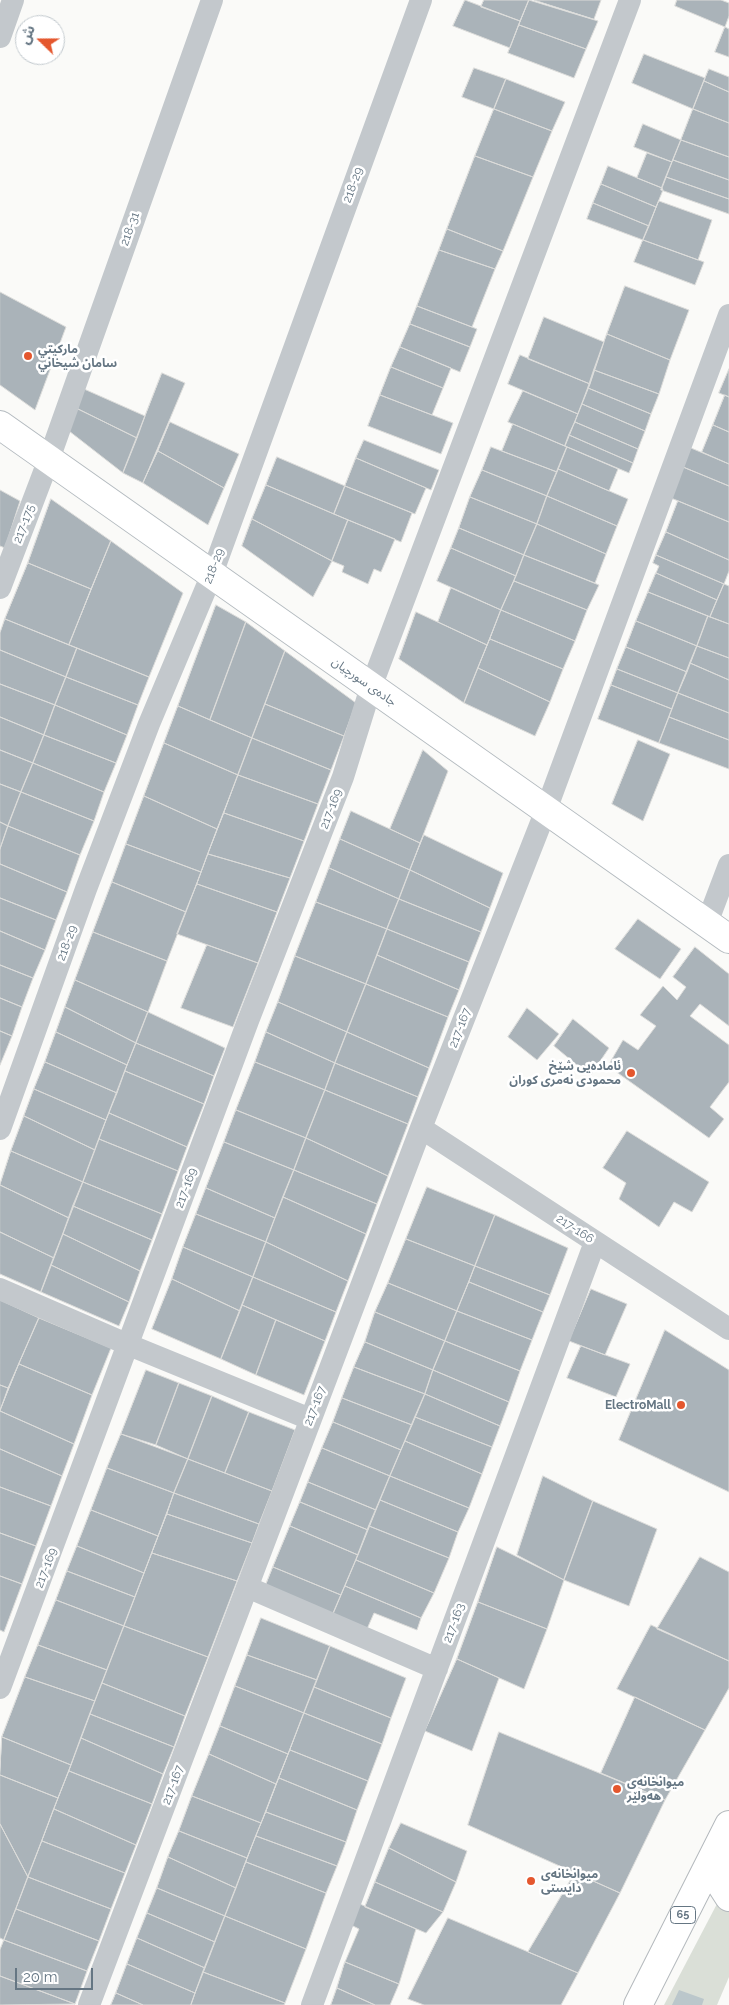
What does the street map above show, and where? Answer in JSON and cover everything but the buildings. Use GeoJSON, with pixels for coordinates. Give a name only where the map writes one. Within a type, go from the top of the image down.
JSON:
{"type":"FeatureCollection","features":[{"type":"Feature","properties":{"kind":"main road","name":"جادەی سورچیان"},"geometry":{"type":"LineString","coordinates":[[0,425],[729,939]]}},
{"type":"Feature","properties":{"kind":"main road"},"geometry":{"type":"LineString","coordinates":[[725,1831],[720,1883],[729,1897]]}},
{"type":"Feature","properties":{"kind":"main road","name":"65"},"geometry":{"type":"LineString","coordinates":[[638,2005],[725,1831]]}},
{"type":"Feature","properties":{"kind":"street"},"geometry":{"type":"LineString","coordinates":[[0,37],[13,0]]}},
{"type":"Feature","properties":{"kind":"street","name":"218-31"},"geometry":{"type":"LineString","coordinates":[[49,459],[212,0]]}},
{"type":"Feature","properties":{"kind":"street","name":"218-29"},"geometry":{"type":"LineString","coordinates":[[0,1129],[86,890],[146,733],[212,574],[421,0]]}},
{"type":"Feature","properties":{"kind":"street","name":"217-169"},"geometry":{"type":"LineString","coordinates":[[0,1688],[248,1021],[343,777],[371,687],[630,0]]}},
{"type":"Feature","properties":{"kind":"street","name":"217-167"},"geometry":{"type":"LineString","coordinates":[[89,2005],[421,1128],[546,810],[729,315]]}},
{"type":"Feature","properties":{"kind":"street","name":"217-175"},"geometry":{"type":"LineString","coordinates":[[0,588],[49,459]]}},
{"type":"Feature","properties":{"kind":"street"},"geometry":{"type":"LineString","coordinates":[[707,923],[729,865]]}},
{"type":"Feature","properties":{"kind":"street","name":"217-166"},"geometry":{"type":"LineString","coordinates":[[421,1128],[729,1329]]}},
{"type":"Feature","properties":{"kind":"street","name":"217-163"},"geometry":{"type":"LineString","coordinates":[[312,2005],[595,1242]]}},
{"type":"Feature","properties":{"kind":"street"},"geometry":{"type":"LineString","coordinates":[[0,1289],[129,1345],[310,1419]]}},
{"type":"Feature","properties":{"kind":"street"},"geometry":{"type":"LineString","coordinates":[[247,1587],[437,1669]]}},
{"type":"Feature","properties":{"kind":"shaded area"},"geometry":{"type":"Polygon","coordinates":[[[719,1900],[729,1904],[729,1977],[717,2005],[664,2005],[719,1900]]]}},
{"type":"Feature","properties":{"kind":"shaded area"},"geometry":{"type":"Polygon","coordinates":[[[679,1990],[704,1999],[702,2005],[672,2005],[679,1990]]]}},
{"type":"Feature","properties":{"kind":"place","name":"ماركيتي سامان شيخاني"},"geometry":{"type":"Point","coordinates":[28,356]}},
{"type":"Feature","properties":{"kind":"place","name":"ئامادەیی شێخ محمودی نەمری کوران"},"geometry":{"type":"Point","coordinates":[631,1073]}},
{"type":"Feature","properties":{"kind":"place","name":"ElectroMall"},"geometry":{"type":"Point","coordinates":[681,1405]}},
{"type":"Feature","properties":{"kind":"place","name":"میوانخانەی هەولێر"},"geometry":{"type":"Point","coordinates":[617,1789]}},
{"type":"Feature","properties":{"kind":"place","name":"میوانخانەی دایستی"},"geometry":{"type":"Point","coordinates":[531,1881]}}]}
